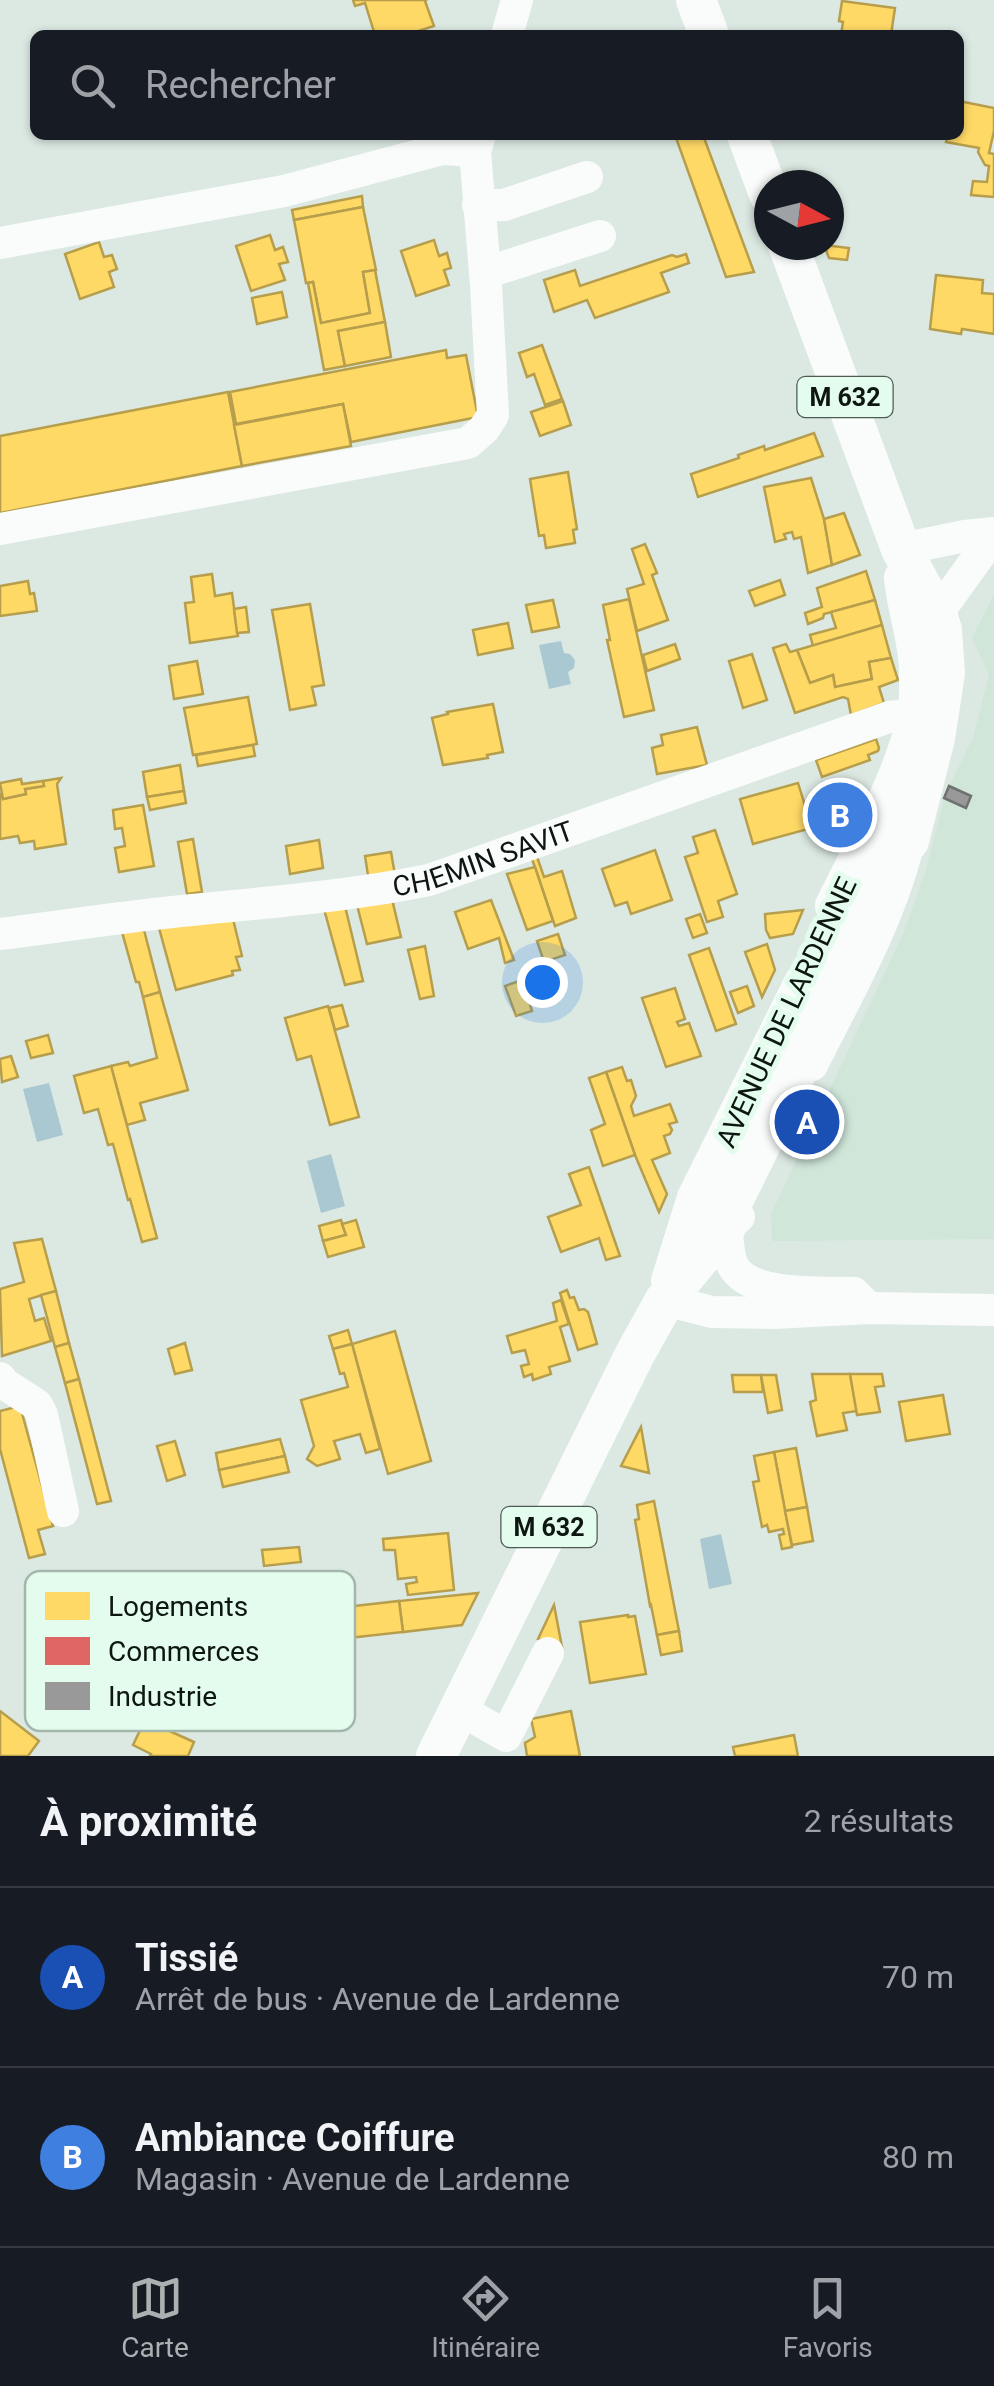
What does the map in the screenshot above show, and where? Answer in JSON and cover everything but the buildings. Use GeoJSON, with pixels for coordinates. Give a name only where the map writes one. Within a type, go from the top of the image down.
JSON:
{"type":"FeatureCollection","features":[{"type":"Feature","properties":{"kind":"main road"},"geometry":{"type":"LineString","coordinates":[[696,0],[708,30]]}},
{"type":"Feature","properties":{"kind":"main road"},"geometry":{"type":"LineString","coordinates":[[749,140],[760,170]]}},
{"type":"Feature","properties":{"kind":"main road","name":"AVENUE DE LARDENNE"},"geometry":{"type":"LineString","coordinates":[[436,1756],[635,1354],[665,1300],[726,1226],[730,1207],[800,1064],[819,1000],[875,882],[909,841],[926,726],[945,673],[942,630],[901,550],[794,260]]}},
{"type":"Feature","properties":{"kind":"main road","name":"AVENUE DE LARDENNE"},"geometry":{"type":"LineString","coordinates":[[665,1300],[697,1198],[805,982],[826,924],[905,757],[926,726],[901,550]]}},
{"type":"Feature","properties":{"kind":"street"},"geometry":{"type":"LineString","coordinates":[[508,30],[517,0]]}},
{"type":"Feature","properties":{"kind":"street"},"geometry":{"type":"LineString","coordinates":[[0,243],[284,191],[477,143],[493,415],[468,442],[0,529]]}},
{"type":"Feature","properties":{"kind":"street"},"geometry":{"type":"LineString","coordinates":[[478,205],[504,205],[587,176]]}},
{"type":"Feature","properties":{"kind":"street"},"geometry":{"type":"LineString","coordinates":[[485,273],[600,236]]}},
{"type":"Feature","properties":{"kind":"street"},"geometry":{"type":"LineString","coordinates":[[901,550],[994,534]]}},
{"type":"Feature","properties":{"kind":"street"},"geometry":{"type":"LineString","coordinates":[[937,614],[994,534]]}},
{"type":"Feature","properties":{"kind":"street","name":"CHEMIN SAVIT"},"geometry":{"type":"LineString","coordinates":[[0,934],[190,910],[300,901],[429,880],[853,728],[903,714],[926,726]]}},
{"type":"Feature","properties":{"kind":"street"},"geometry":{"type":"LineString","coordinates":[[726,1226],[733,1266],[756,1284],[776,1291],[854,1293],[869,1308]]}},
{"type":"Feature","properties":{"kind":"street"},"geometry":{"type":"LineString","coordinates":[[665,1300],[712,1312],[994,1310]]}},
{"type":"Feature","properties":{"kind":"street"},"geometry":{"type":"LineString","coordinates":[[0,1378],[37,1405],[42,1415],[64,1511]]}},
{"type":"Feature","properties":{"kind":"street"},"geometry":{"type":"LineString","coordinates":[[459,1709],[501,1746],[548,1653]]}},
{"type":"Feature","properties":{"kind":"shaded area"},"geometry":{"type":"Polygon","coordinates":[[[994,595],[994,1239],[772,1241],[771,1214],[904,932],[926,870],[944,798],[974,735],[989,675],[972,638],[994,595]]]}},
{"type":"Feature","properties":{"kind":"water"},"geometry":{"type":"Polygon","coordinates":[[[561,641],[564,653],[575,660],[574,668],[568,672],[571,684],[549,689],[539,645],[561,641]]]}},
{"type":"Feature","properties":{"kind":"water"},"geometry":{"type":"Polygon","coordinates":[[[49,1083],[63,1135],[37,1142],[23,1089],[49,1083]]]}},
{"type":"Feature","properties":{"kind":"water"},"geometry":{"type":"Polygon","coordinates":[[[331,1154],[345,1206],[321,1213],[307,1161],[331,1154]]]}},
{"type":"Feature","properties":{"kind":"water"},"geometry":{"type":"Polygon","coordinates":[[[721,1534],[732,1584],[709,1589],[700,1539],[721,1534]]]}},
{"type":"Feature","properties":{"kind":"place","name":"Ambiance Coiffure"},"geometry":{"type":"Point","coordinates":[840,815]}},
{"type":"Feature","properties":{"kind":"place","name":"Tissié"},"geometry":{"type":"Point","coordinates":[807,1122]}}]}
